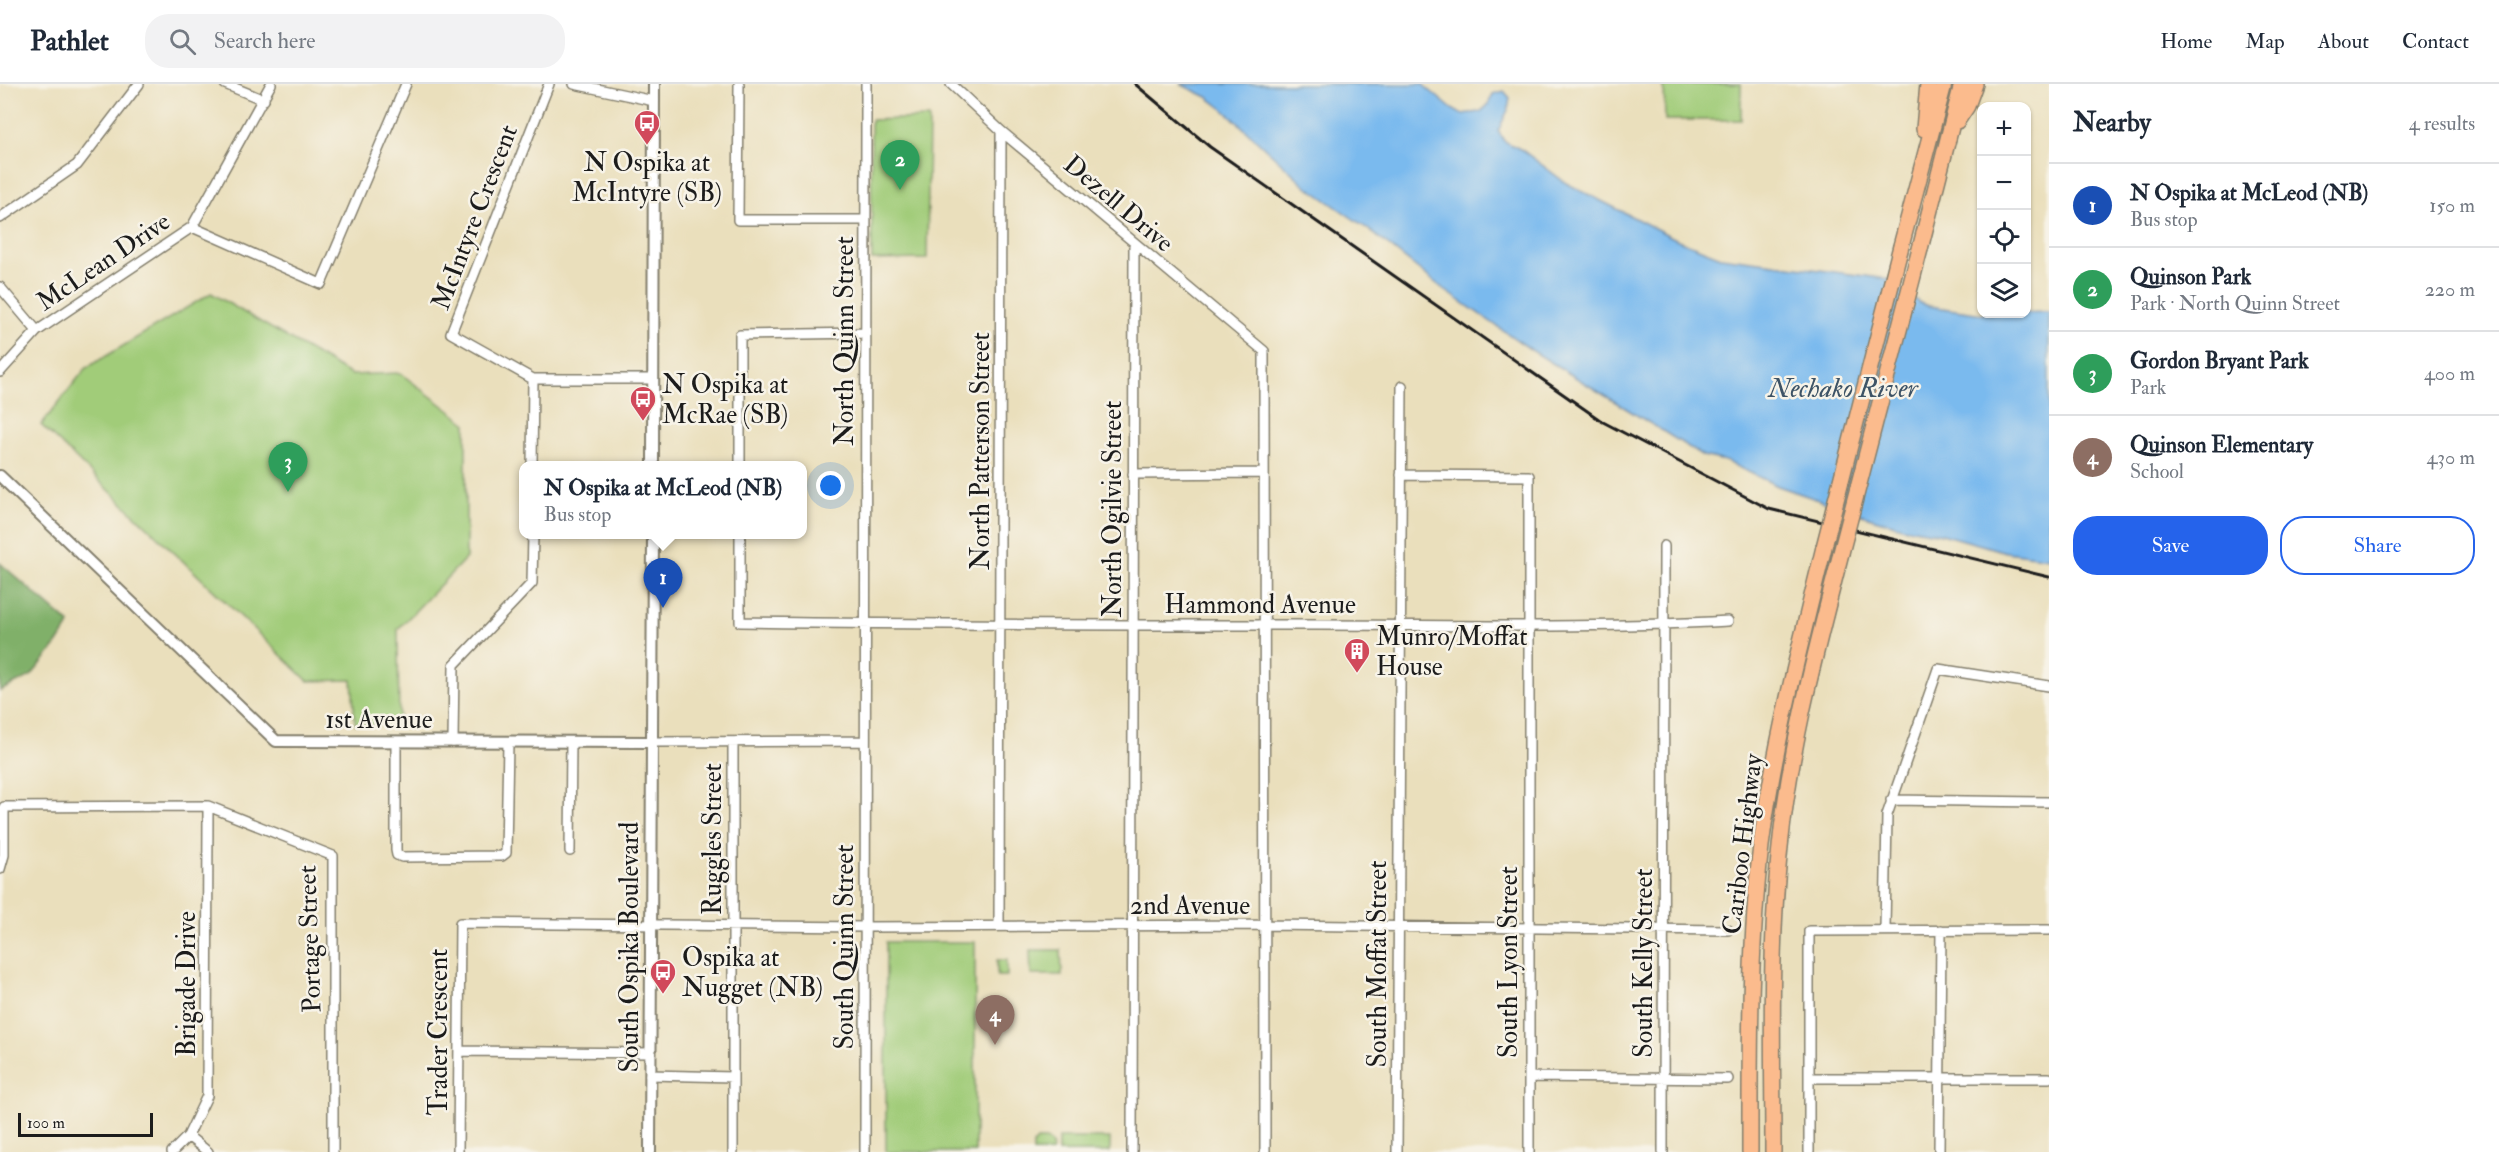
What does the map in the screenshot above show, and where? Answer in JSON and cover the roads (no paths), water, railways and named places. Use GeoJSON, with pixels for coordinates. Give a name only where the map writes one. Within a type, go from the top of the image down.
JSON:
{"type":"FeatureCollection","features":[{"type":"Feature","properties":{"kind":"highway"},"geometry":{"type":"LineString","coordinates":[[1918,180],[1928,84]]}},
{"type":"Feature","properties":{"kind":"highway"},"geometry":{"type":"LineString","coordinates":[[1918,180],[1944,84]]}},
{"type":"Feature","properties":{"kind":"highway","name":"Cariboo Highway"},"geometry":{"type":"LineString","coordinates":[[1773,1152],[1773,968],[1780,848],[1797,731],[1962,84]]}},
{"type":"Feature","properties":{"kind":"highway"},"geometry":{"type":"LineString","coordinates":[[1949,134],[1967,106],[1975,84]]}},
{"type":"Feature","properties":{"kind":"highway","name":"Cariboo Highway"},"geometry":{"type":"LineString","coordinates":[[1750,1152],[1750,1039],[1756,900],[1771,776],[1789,688],[1918,180]]}},
{"type":"Feature","properties":{"kind":"street"},"geometry":{"type":"LineString","coordinates":[[0,218],[77,165],[139,84]]}},
{"type":"Feature","properties":{"kind":"street"},"geometry":{"type":"LineString","coordinates":[[225,84],[264,100]]}},
{"type":"Feature","properties":{"kind":"street","name":"McLean Drive"},"geometry":{"type":"LineString","coordinates":[[0,372],[37,331],[192,227],[271,84]]}},
{"type":"Feature","properties":{"kind":"street"},"geometry":{"type":"LineString","coordinates":[[192,227],[321,284],[406,84]]}},
{"type":"Feature","properties":{"kind":"street","name":"McIntyre Crescent"},"geometry":{"type":"LineString","coordinates":[[533,379],[451,333],[549,84]]}},
{"type":"Feature","properties":{"kind":"street"},"geometry":{"type":"LineString","coordinates":[[574,84],[654,101]]}},
{"type":"Feature","properties":{"kind":"street"},"geometry":{"type":"LineString","coordinates":[[653,461],[654,84]]}},
{"type":"Feature","properties":{"kind":"street"},"geometry":{"type":"LineString","coordinates":[[739,84],[738,220],[866,219]]}},
{"type":"Feature","properties":{"kind":"street","name":"North Quinn Street"},"geometry":{"type":"LineString","coordinates":[[865,741],[866,84]]}},
{"type":"Feature","properties":{"kind":"street","name":"Dezell Drive"},"geometry":{"type":"LineString","coordinates":[[951,84],[1001,132],[1264,351],[1264,473]]}},
{"type":"Feature","properties":{"kind":"street","name":"North Patterson Street"},"geometry":{"type":"LineString","coordinates":[[999,926],[1001,132]]}},
{"type":"Feature","properties":{"kind":"street","name":"North Ogilvie Street"},"geometry":{"type":"LineString","coordinates":[[1132,1152],[1134,243]]}},
{"type":"Feature","properties":{"kind":"street"},"geometry":{"type":"LineString","coordinates":[[0,287],[37,331]]}},
{"type":"Feature","properties":{"kind":"street"},"geometry":{"type":"LineString","coordinates":[[740,461],[740,335],[865,333]]}},
{"type":"Feature","properties":{"kind":"street"},"geometry":{"type":"LineString","coordinates":[[532,461],[533,379],[653,378]]}},
{"type":"Feature","properties":{"kind":"street","name":"South Moffat Street"},"geometry":{"type":"LineString","coordinates":[[1397,1152],[1402,386]]}},
{"type":"Feature","properties":{"kind":"street"},"geometry":{"type":"LineString","coordinates":[[1133,474],[1264,473],[1265,1152]]}},
{"type":"Feature","properties":{"kind":"street","name":"South Lyon Street"},"geometry":{"type":"LineString","coordinates":[[1401,475],[1529,476],[1529,1152]]}},
{"type":"Feature","properties":{"kind":"street","name":"1st Avenue"},"geometry":{"type":"LineString","coordinates":[[0,476],[276,741],[865,741]]}},
{"type":"Feature","properties":{"kind":"street"},"geometry":{"type":"LineString","coordinates":[[453,742],[454,665],[532,584],[532,539]]}},
{"type":"Feature","properties":{"kind":"street","name":"South Ospika Boulevard"},"geometry":{"type":"LineString","coordinates":[[650,1152],[653,539]]}},
{"type":"Feature","properties":{"kind":"street","name":"Hammond Avenue"},"geometry":{"type":"LineString","coordinates":[[740,539],[740,622],[1400,626],[1664,625],[1728,621]]}},
{"type":"Feature","properties":{"kind":"street","name":"South Kelly Street"},"geometry":{"type":"LineString","coordinates":[[1663,1152],[1664,546]]}},
{"type":"Feature","properties":{"kind":"street"},"geometry":{"type":"LineString","coordinates":[[1885,929],[1887,815],[1938,669],[2049,686]]}},
{"type":"Feature","properties":{"kind":"street","name":"South Quinn Street"},"geometry":{"type":"LineString","coordinates":[[865,741],[865,1152]]}},
{"type":"Feature","properties":{"kind":"street"},"geometry":{"type":"LineString","coordinates":[[396,742],[396,850],[397,855],[402,856],[502,856],[506,853],[508,742]]}},
{"type":"Feature","properties":{"kind":"street"},"geometry":{"type":"LineString","coordinates":[[570,851],[571,742]]}},
{"type":"Feature","properties":{"kind":"street","name":"Ruggles Street"},"geometry":{"type":"LineString","coordinates":[[733,1152],[734,742]]}},
{"type":"Feature","properties":{"kind":"street"},"geometry":{"type":"LineString","coordinates":[[1891,800],[2049,802]]}},
{"type":"Feature","properties":{"kind":"street"},"geometry":{"type":"LineString","coordinates":[[0,869],[4,855],[4,807],[208,806]]}},
{"type":"Feature","properties":{"kind":"street","name":"Brigade Drive"},"geometry":{"type":"LineString","coordinates":[[172,1152],[188,1136],[207,1096],[208,806]]}},
{"type":"Feature","properties":{"kind":"street","name":"Portage Street"},"geometry":{"type":"LineString","coordinates":[[208,806],[333,856],[333,1152]]}},
{"type":"Feature","properties":{"kind":"street","name":"Trader Crescent"},"geometry":{"type":"LineString","coordinates":[[458,1152],[460,923],[651,926]]}},
{"type":"Feature","properties":{"kind":"street","name":"2nd Avenue"},"geometry":{"type":"LineString","coordinates":[[651,926],[1266,925],[1728,930]]}},
{"type":"Feature","properties":{"kind":"street"},"geometry":{"type":"LineString","coordinates":[[1939,1152],[1941,930]]}},
{"type":"Feature","properties":{"kind":"street"},"geometry":{"type":"LineString","coordinates":[[1809,1152],[1809,931],[2049,930]]}},
{"type":"Feature","properties":{"kind":"street"},"geometry":{"type":"LineString","coordinates":[[459,1051],[650,1053]]}},
{"type":"Feature","properties":{"kind":"street"},"geometry":{"type":"LineString","coordinates":[[650,1075],[733,1077]]}},
{"type":"Feature","properties":{"kind":"street"},"geometry":{"type":"LineString","coordinates":[[1529,1077],[1728,1079]]}},
{"type":"Feature","properties":{"kind":"street"},"geometry":{"type":"LineString","coordinates":[[1809,1078],[2049,1078]]}},
{"type":"Feature","properties":{"kind":"street"},"geometry":{"type":"LineString","coordinates":[[188,1136],[208,1152]]}},
{"type":"Feature","properties":{"kind":"water","name":"Nechako River"},"geometry":{"type":"Polygon","coordinates":[[[1180,84],[1422,84],[1461,114],[1480,112],[1487,106],[1493,94],[1504,91],[1510,98],[1508,110],[1498,131],[1504,141],[1522,150],[1566,183],[1678,240],[1721,257],[1888,279],[1920,303],[1977,313],[1977,318],[2031,318],[2031,313],[2049,312],[2049,558],[2006,552],[1868,517],[1778,486],[1725,461],[1703,456],[1536,353],[1446,291],[1369,230],[1305,185],[1207,97],[1180,84]]]}},
{"type":"Feature","properties":{"kind":"railway"},"geometry":{"type":"LineString","coordinates":[[1135,84],[1210,147],[1603,422],[1769,509],[2049,577]]}},
{"type":"Feature","properties":{"kind":"place","name":"N Ospika at McIntyre (SB)"},"geometry":{"type":"Point","coordinates":[647,146]}},
{"type":"Feature","properties":{"kind":"place","name":"Quinson Park"},"geometry":{"type":"Point","coordinates":[900,190]}},
{"type":"Feature","properties":{"kind":"place","name":"N Ospika at McRae (SB)"},"geometry":{"type":"Point","coordinates":[643,422]}},
{"type":"Feature","properties":{"kind":"place","name":"Gordon Bryant Park"},"geometry":{"type":"Point","coordinates":[288,492]}},
{"type":"Feature","properties":{"kind":"place","name":"N Ospika at McLeod (NB)"},"geometry":{"type":"Point","coordinates":[663,608]}},
{"type":"Feature","properties":{"kind":"place","name":"Munro/Moffat House"},"geometry":{"type":"Point","coordinates":[1357,674]}},
{"type":"Feature","properties":{"kind":"place","name":"Ospika at Nugget (NB)"},"geometry":{"type":"Point","coordinates":[663,995]}},
{"type":"Feature","properties":{"kind":"place","name":"Quinson Elementary"},"geometry":{"type":"Point","coordinates":[995,1045]}}]}
